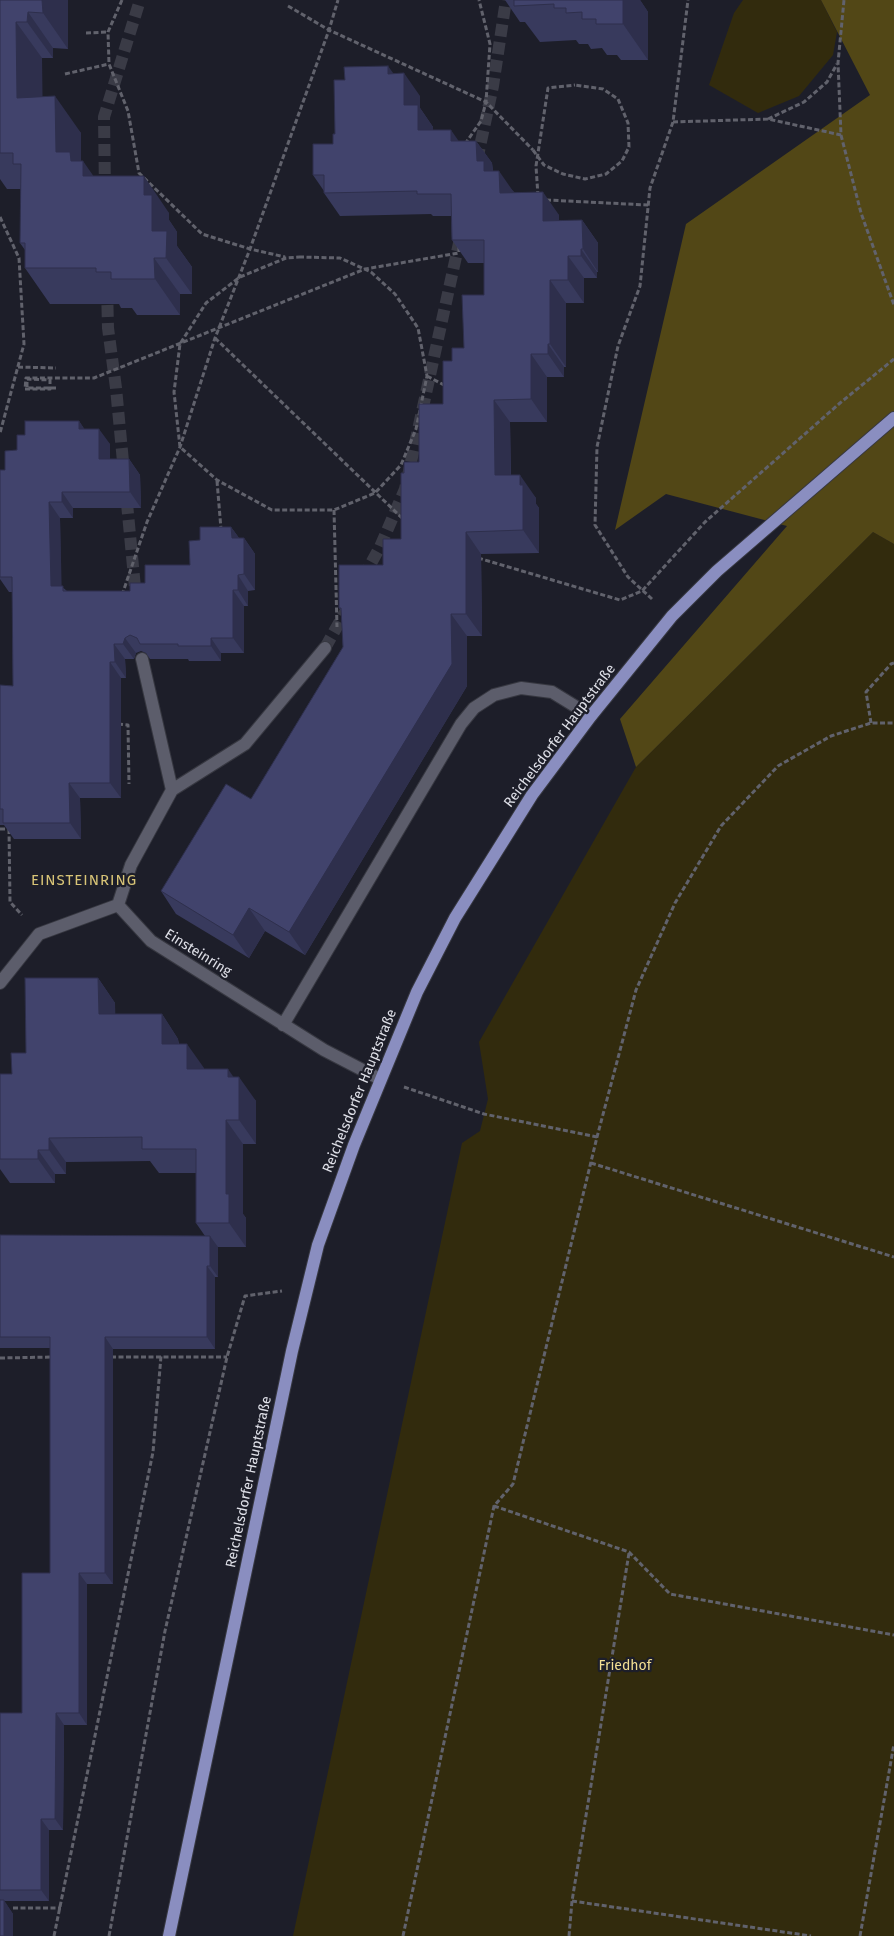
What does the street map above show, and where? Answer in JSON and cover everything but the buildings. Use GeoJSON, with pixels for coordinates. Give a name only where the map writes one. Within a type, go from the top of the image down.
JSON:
{"type":"FeatureCollection","features":[{"type":"Feature","properties":{"kind":"main road","name":"Reichelsdorfer Hauptstraße"},"geometry":{"type":"LineString","coordinates":[[169,1936],[307,1288],[328,1215],[380,1079],[417,992],[455,918],[532,795],[591,716],[672,616],[724,565],[894,418]]}},
{"type":"Feature","properties":{"kind":"street"},"geometry":{"type":"LineString","coordinates":[[0,983],[39,934],[118,905],[131,866],[172,790],[245,744],[325,648]]}},
{"type":"Feature","properties":{"kind":"street"},"geometry":{"type":"LineString","coordinates":[[142,660],[172,790]]}},
{"type":"Feature","properties":{"kind":"street"},"geometry":{"type":"LineString","coordinates":[[284,1024],[461,724],[474,708],[494,695],[521,688],[552,692],[591,716]]}},
{"type":"Feature","properties":{"kind":"street","name":"Einsteinring"},"geometry":{"type":"LineString","coordinates":[[118,905],[151,941],[324,1050],[380,1079]]}},
{"type":"Feature","properties":{"kind":"path"},"geometry":{"type":"LineString","coordinates":[[122,0],[108,32],[109,64],[128,112],[139,173],[202,234],[286,258]]}},
{"type":"Feature","properties":{"kind":"path"},"geometry":{"type":"LineString","coordinates":[[122,597],[147,522],[180,447],[216,338],[240,277],[329,30],[338,0]]}},
{"type":"Feature","properties":{"kind":"path"},"geometry":{"type":"LineString","coordinates":[[464,145],[481,121],[486,102],[490,44],[479,0]]}},
{"type":"Feature","properties":{"kind":"path"},"geometry":{"type":"LineString","coordinates":[[672,616],[642,591],[628,576],[595,525],[597,447],[618,346],[640,286],[650,188],[673,122],[688,0]]}},
{"type":"Feature","properties":{"kind":"path"},"geometry":{"type":"LineString","coordinates":[[844,0],[838,63],[841,135],[861,213],[894,304]]}},
{"type":"Feature","properties":{"kind":"path"},"geometry":{"type":"LineString","coordinates":[[288,6],[329,30],[486,102],[533,150],[544,164],[563,174],[585,179],[606,174],[622,162],[629,147],[628,123],[618,99],[603,89],[575,85],[548,88],[536,166],[538,200],[648,205]]}},
{"type":"Feature","properties":{"kind":"path"},"geometry":{"type":"LineString","coordinates":[[86,34],[108,32]]}},
{"type":"Feature","properties":{"kind":"path"},"geometry":{"type":"LineString","coordinates":[[768,119],[804,102],[827,82],[838,63]]}},
{"type":"Feature","properties":{"kind":"path"},"geometry":{"type":"LineString","coordinates":[[65,74],[109,64]]}},
{"type":"Feature","properties":{"kind":"path"},"geometry":{"type":"LineString","coordinates":[[673,122],[768,119],[841,135]]}},
{"type":"Feature","properties":{"kind":"path"},"geometry":{"type":"LineString","coordinates":[[0,216],[19,258],[24,344],[0,433]]}},
{"type":"Feature","properties":{"kind":"path"},"geometry":{"type":"LineString","coordinates":[[50,388],[25,389],[26,378],[94,378],[365,269],[458,253],[459,244]]}},
{"type":"Feature","properties":{"kind":"path"},"geometry":{"type":"LineString","coordinates":[[299,256],[340,258],[371,272],[395,294],[418,328],[427,376],[416,429],[401,465],[375,493],[334,510],[272,510],[217,480],[180,447],[174,392],[180,344],[206,303],[240,277],[286,258],[299,256]]}},
{"type":"Feature","properties":{"kind":"path"},"geometry":{"type":"LineString","coordinates":[[216,338],[405,521]]}},
{"type":"Feature","properties":{"kind":"path"},"geometry":{"type":"LineString","coordinates":[[473,556],[620,600],[642,591],[705,522],[894,359]]}},
{"type":"Feature","properties":{"kind":"path"},"geometry":{"type":"LineString","coordinates":[[18,367],[56,368]]}},
{"type":"Feature","properties":{"kind":"path"},"geometry":{"type":"LineString","coordinates":[[427,376],[448,387]]}},
{"type":"Feature","properties":{"kind":"path"},"geometry":{"type":"LineString","coordinates":[[50,388],[50,380],[27,379],[27,388],[50,388],[56,388]]}},
{"type":"Feature","properties":{"kind":"path"},"geometry":{"type":"LineString","coordinates":[[217,480],[221,536]]}},
{"type":"Feature","properties":{"kind":"path"},"geometry":{"type":"LineString","coordinates":[[334,510],[337,629]]}},
{"type":"Feature","properties":{"kind":"path"},"geometry":{"type":"LineString","coordinates":[[478,565],[480,558]]}},
{"type":"Feature","properties":{"kind":"path"},"geometry":{"type":"LineString","coordinates":[[871,723],[866,692],[894,663]]}},
{"type":"Feature","properties":{"kind":"path"},"geometry":{"type":"LineString","coordinates":[[403,1936],[494,1506],[514,1484],[597,1137],[636,990],[675,903],[721,826],[778,766],[830,736],[871,723],[894,723]]}},
{"type":"Feature","properties":{"kind":"path"},"geometry":{"type":"LineString","coordinates":[[115,724],[128,725],[129,784]]}},
{"type":"Feature","properties":{"kind":"path"},"geometry":{"type":"LineString","coordinates":[[8,820],[10,902],[39,934]]}},
{"type":"Feature","properties":{"kind":"path"},"geometry":{"type":"LineString","coordinates":[[0,829],[9,829]]}},
{"type":"Feature","properties":{"kind":"path"},"geometry":{"type":"LineString","coordinates":[[380,1079],[484,1114],[597,1137]]}},
{"type":"Feature","properties":{"kind":"path"},"geometry":{"type":"LineString","coordinates":[[591,1163],[894,1256]]}},
{"type":"Feature","properties":{"kind":"path"},"geometry":{"type":"LineString","coordinates":[[109,1936],[164,1631],[227,1357],[244,1296],[307,1288]]}},
{"type":"Feature","properties":{"kind":"path"},"geometry":{"type":"LineString","coordinates":[[54,1936],[153,1452],[161,1356]]}},
{"type":"Feature","properties":{"kind":"path"},"geometry":{"type":"LineString","coordinates":[[0,1358],[57,1357]]}},
{"type":"Feature","properties":{"kind":"path"},"geometry":{"type":"LineString","coordinates":[[104,1357],[227,1357]]}},
{"type":"Feature","properties":{"kind":"path"},"geometry":{"type":"LineString","coordinates":[[494,1506],[629,1552],[670,1594],[894,1635]]}},
{"type":"Feature","properties":{"kind":"path"},"geometry":{"type":"LineString","coordinates":[[569,1936],[572,1901],[629,1552]]}},
{"type":"Feature","properties":{"kind":"path"},"geometry":{"type":"LineString","coordinates":[[860,1936],[894,1744]]}},
{"type":"Feature","properties":{"kind":"path"},"geometry":{"type":"LineString","coordinates":[[572,1901],[811,1936]]}},
{"type":"Feature","properties":{"kind":"path"},"geometry":{"type":"LineString","coordinates":[[13,1908],[61,1908]]}},
{"type":"Feature","properties":{"kind":"green space"},"geometry":{"type":"Polygon","coordinates":[[[743,0],[821,0],[837,32],[833,55],[799,96],[758,113],[709,85],[734,13],[743,0]]]}},
{"type":"Feature","properties":{"kind":"green space","name":"Friedhof"},"geometry":{"type":"Polygon","coordinates":[[[873,532],[894,544],[894,1936],[293,1936],[462,1143],[480,1131],[488,1099],[479,1042],[636,767],[873,532]]]}},
{"type":"Feature","properties":{"kind":"shaded area"},"geometry":{"type":"Polygon","coordinates":[[[821,0],[894,0],[894,544],[873,532],[636,767],[620,719],[787,526],[666,494],[615,530],[686,224],[870,95],[821,0]]]}},
{"type":"Feature","properties":{"kind":"tunnel"},"geometry":{"type":"LineString","coordinates":[[105,192],[104,117],[140,0]]}},
{"type":"Feature","properties":{"kind":"tunnel"},"geometry":{"type":"LineString","coordinates":[[477,160],[493,86],[506,0]]}},
{"type":"Feature","properties":{"kind":"tunnel"},"geometry":{"type":"LineString","coordinates":[[363,578],[380,547],[405,489],[461,234]]}},
{"type":"Feature","properties":{"kind":"tunnel"},"geometry":{"type":"LineString","coordinates":[[107,287],[108,328],[116,388],[136,598]]}},
{"type":"Feature","properties":{"kind":"tunnel"},"geometry":{"type":"LineString","coordinates":[[325,648],[349,605]]}},
{"type":"Feature","properties":{"kind":"district","name":"EINSTEINRING"},"geometry":{"type":"Point","coordinates":[84,881]}}]}
